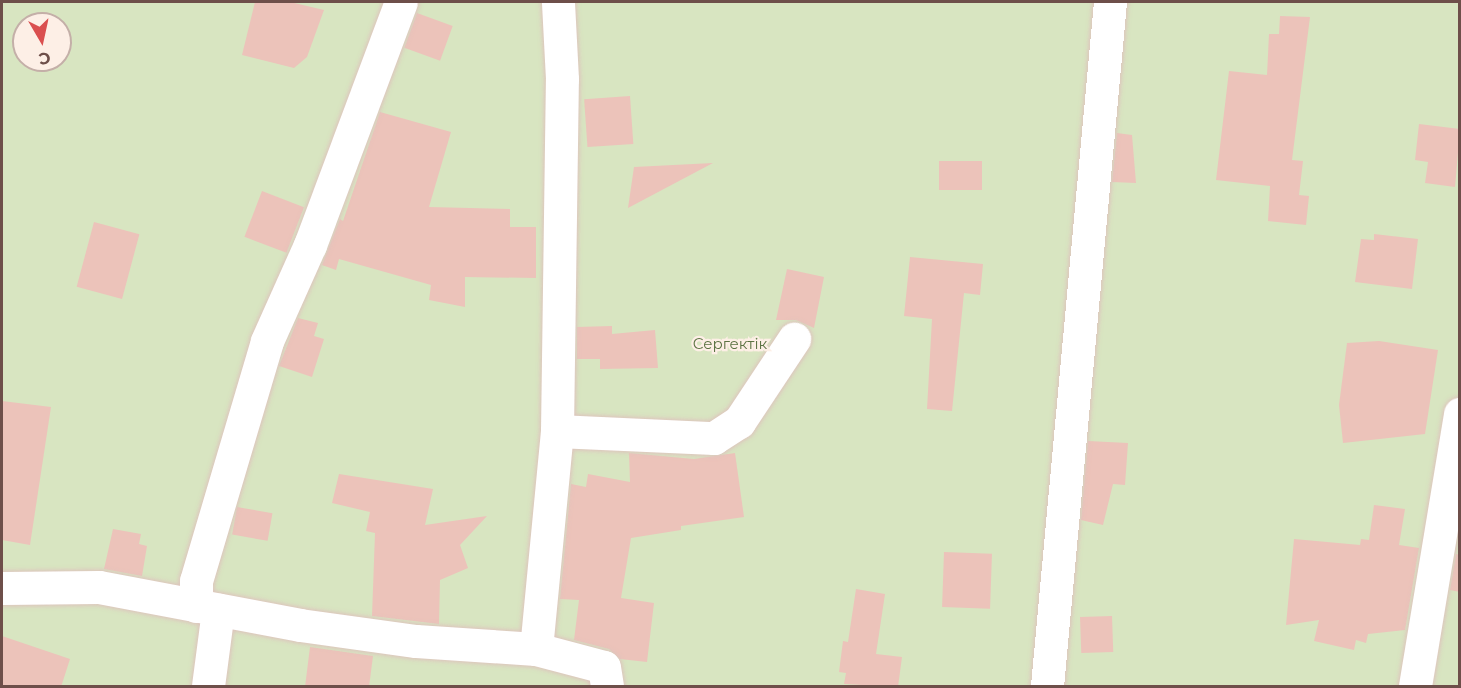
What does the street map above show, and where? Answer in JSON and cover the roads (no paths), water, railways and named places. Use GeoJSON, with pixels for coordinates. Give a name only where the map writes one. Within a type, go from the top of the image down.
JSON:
{"type":"FeatureCollection","features":[{"type":"Feature","properties":{"kind":"street"},"geometry":{"type":"LineString","coordinates":[[208,687],[207,608],[196,581],[267,341],[310,245],[401,2]]}},
{"type":"Feature","properties":{"kind":"street"},"geometry":{"type":"LineString","coordinates":[[536,649],[557,431],[562,79],[558,2]]}},
{"type":"Feature","properties":{"kind":"street"},"geometry":{"type":"LineString","coordinates":[[1047,687],[1110,2]]}},
{"type":"Feature","properties":{"kind":"street"},"geometry":{"type":"LineString","coordinates":[[557,431],[714,438],[740,422],[794,339]]}},
{"type":"Feature","properties":{"kind":"street"},"geometry":{"type":"LineString","coordinates":[[1415,687],[1460,414]]}},
{"type":"Feature","properties":{"kind":"street"},"geometry":{"type":"LineString","coordinates":[[2,588],[99,587],[207,608],[416,641],[536,649],[604,667],[607,687]]}},
{"type":"Feature","properties":{"kind":"park label","name":"Сергектік"},"geometry":{"type":"Point","coordinates":[730,344]}}]}
